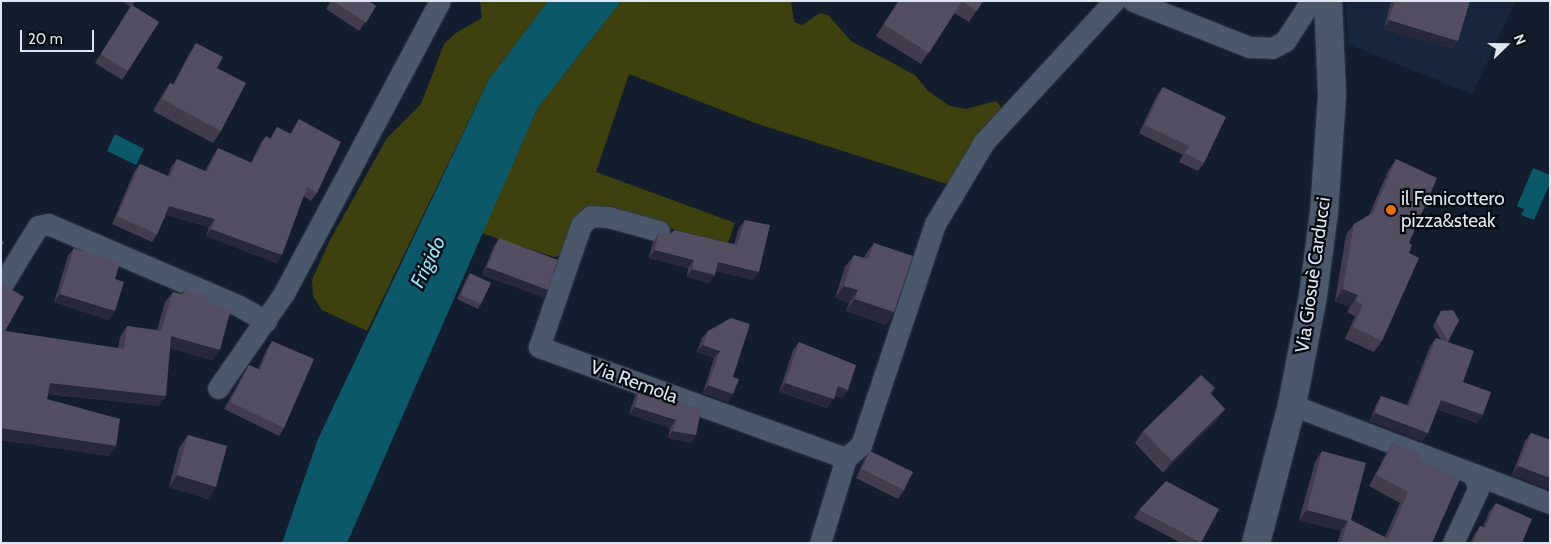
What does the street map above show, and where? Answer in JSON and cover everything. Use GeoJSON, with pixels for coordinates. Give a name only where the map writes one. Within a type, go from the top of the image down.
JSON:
{"type":"FeatureCollection","features":[{"type":"Feature","properties":{"kind":"main road","name":"Via Giosuè Carducci"},"geometry":{"type":"LineString","coordinates":[[1256,543],[1292,405],[1313,296],[1324,213],[1332,95],[1328,1]]}},
{"type":"Feature","properties":{"kind":"street"},"geometry":{"type":"LineString","coordinates":[[218,388],[266,321],[364,147],[440,1]]}},
{"type":"Feature","properties":{"kind":"street"},"geometry":{"type":"LineString","coordinates":[[820,543],[846,458],[861,445],[935,224],[984,142],[1114,1]]}},
{"type":"Feature","properties":{"kind":"street"},"geometry":{"type":"LineString","coordinates":[[1133,1],[1249,47],[1272,48],[1285,41],[1309,4],[1321,1]]}},
{"type":"Feature","properties":{"kind":"street","name":"Via Remola"},"geometry":{"type":"LineString","coordinates":[[659,231],[608,217],[591,216],[581,225],[539,347],[846,458]]}},
{"type":"Feature","properties":{"kind":"street"},"geometry":{"type":"LineString","coordinates":[[2,285],[38,226],[48,224],[239,306],[266,321]]}},
{"type":"Feature","properties":{"kind":"street"},"geometry":{"type":"LineString","coordinates":[[1292,405],[1550,503]]}},
{"type":"Feature","properties":{"kind":"street"},"geometry":{"type":"LineString","coordinates":[[1453,543],[1478,489],[1474,474]]}},
{"type":"Feature","properties":{"kind":"shaded area"},"geometry":{"type":"Polygon","coordinates":[[[480,1],[548,1],[488,81],[367,331],[322,310],[313,296],[312,280],[330,240],[387,138],[421,104],[444,44],[456,33],[482,18],[480,1]]]}},
{"type":"Feature","properties":{"kind":"shaded area"},"geometry":{"type":"Polygon","coordinates":[[[621,1],[791,1],[794,22],[802,25],[820,13],[828,15],[851,41],[915,75],[928,91],[950,106],[966,109],[996,101],[1004,111],[953,186],[755,123],[629,74],[596,172],[735,223],[728,243],[590,208],[563,255],[554,257],[481,233],[537,109],[621,1]]]}},
{"type":"Feature","properties":{"kind":"shaded area"},"geometry":{"type":"Polygon","coordinates":[[[1346,1],[1516,1],[1472,94],[1348,44],[1346,1]]]}},
{"type":"Feature","properties":{"kind":"water","name":"Frigido"},"geometry":{"type":"Polygon","coordinates":[[[548,1],[621,1],[537,109],[347,543],[282,543],[318,439],[488,81],[548,1]]]}},
{"type":"Feature","properties":{"kind":"water"},"geometry":{"type":"Polygon","coordinates":[[[115,134],[144,149],[136,165],[107,151],[115,134]]]}},
{"type":"Feature","properties":{"kind":"water"},"geometry":{"type":"Polygon","coordinates":[[[1533,168],[1550,175],[1550,183],[1534,220],[1521,215],[1524,209],[1517,206],[1533,168]]]}},
{"type":"Feature","properties":{"kind":"building"},"geometry":{"type":"Polygon","coordinates":[[[333,1],[369,1],[376,6],[366,23],[333,1]]]}},
{"type":"Feature","properties":{"kind":"building"},"geometry":{"type":"Polygon","coordinates":[[[899,1],[962,1],[929,53],[884,24],[899,1]]]}},
{"type":"Feature","properties":{"kind":"building"},"geometry":{"type":"Polygon","coordinates":[[[962,1],[983,1],[977,11],[962,1]]]}},
{"type":"Feature","properties":{"kind":"building"},"geometry":{"type":"Polygon","coordinates":[[[1395,1],[1470,1],[1458,41],[1389,20],[1395,1]]]}},
{"type":"Feature","properties":{"kind":"building"},"geometry":{"type":"Polygon","coordinates":[[[132,5],[159,22],[128,71],[101,54],[132,5]]]}},
{"type":"Feature","properties":{"kind":"building"},"geometry":{"type":"Polygon","coordinates":[[[196,43],[223,57],[217,68],[246,83],[221,131],[162,99],[170,83],[174,85],[196,43]]]}},
{"type":"Feature","properties":{"kind":"building"},"geometry":{"type":"Polygon","coordinates":[[[1163,87],[1226,117],[1204,163],[1185,153],[1189,146],[1145,125],[1163,87]]]}},
{"type":"Feature","properties":{"kind":"building"},"geometry":{"type":"Polygon","coordinates":[[[299,119],[341,142],[317,193],[307,187],[282,255],[211,229],[215,219],[169,206],[157,234],[117,216],[140,164],[170,177],[177,159],[207,172],[218,148],[252,163],[266,136],[271,139],[277,127],[291,134],[299,119]]]}},
{"type":"Feature","properties":{"kind":"building"},"geometry":{"type":"Polygon","coordinates":[[[1396,159],[1437,178],[1409,243],[1412,245],[1409,253],[1419,258],[1382,341],[1353,327],[1363,305],[1356,301],[1358,295],[1343,289],[1354,224],[1373,213],[1396,159]]]}},
{"type":"Feature","properties":{"kind":"building"},"geometry":{"type":"Polygon","coordinates":[[[745,220],[770,225],[759,272],[718,262],[715,275],[692,269],[694,260],[655,250],[658,234],[668,235],[675,230],[737,245],[745,220]]]}},
{"type":"Feature","properties":{"kind":"building"},"geometry":{"type":"Polygon","coordinates":[[[499,238],[558,260],[548,290],[487,267],[499,238]]]}},
{"type":"Feature","properties":{"kind":"building"},"geometry":{"type":"Polygon","coordinates":[[[874,243],[913,256],[894,312],[855,299],[858,290],[844,286],[854,255],[868,259],[874,243]]]}},
{"type":"Feature","properties":{"kind":"building"},"geometry":{"type":"Polygon","coordinates":[[[74,248],[120,263],[115,279],[124,282],[115,311],[60,294],[74,248]]]}},
{"type":"Feature","properties":{"kind":"building"},"geometry":{"type":"Polygon","coordinates":[[[470,273],[491,283],[481,304],[461,295],[470,273]]]}},
{"type":"Feature","properties":{"kind":"building"},"geometry":{"type":"Polygon","coordinates":[[[1,283],[24,297],[5,331],[124,349],[127,326],[161,331],[173,292],[183,295],[185,289],[208,296],[207,302],[231,309],[220,350],[171,336],[166,396],[50,383],[47,399],[120,419],[116,446],[1,428],[1,283]]]}},
{"type":"Feature","properties":{"kind":"building"},"geometry":{"type":"Polygon","coordinates":[[[1453,310],[1459,320],[1448,341],[1436,321],[1441,311],[1453,310]]]}},
{"type":"Feature","properties":{"kind":"building"},"geometry":{"type":"Polygon","coordinates":[[[731,318],[750,324],[733,377],[739,379],[733,394],[708,385],[720,351],[703,345],[708,331],[731,318]]]}},
{"type":"Feature","properties":{"kind":"building"},"geometry":{"type":"Polygon","coordinates":[[[1436,338],[1474,351],[1463,382],[1491,392],[1483,415],[1441,400],[1428,433],[1375,413],[1381,396],[1409,406],[1436,338]]]}},
{"type":"Feature","properties":{"kind":"building"},"geometry":{"type":"Polygon","coordinates":[[[272,341],[314,359],[284,428],[230,402],[249,365],[260,370],[272,341]]]}},
{"type":"Feature","properties":{"kind":"building"},"geometry":{"type":"Polygon","coordinates":[[[799,342],[856,365],[848,390],[838,386],[834,399],[785,383],[799,342]]]}},
{"type":"Feature","properties":{"kind":"building"},"geometry":{"type":"Polygon","coordinates":[[[1201,375],[1215,388],[1210,393],[1225,409],[1172,461],[1143,431],[1201,375]]]}},
{"type":"Feature","properties":{"kind":"building"},"geometry":{"type":"Polygon","coordinates":[[[640,388],[701,410],[696,435],[673,431],[676,420],[635,407],[640,388]]]}},
{"type":"Feature","properties":{"kind":"building"},"geometry":{"type":"Polygon","coordinates":[[[1531,433],[1550,440],[1550,478],[1518,466],[1531,433]]]}},
{"type":"Feature","properties":{"kind":"building"},"geometry":{"type":"Polygon","coordinates":[[[188,435],[227,446],[216,487],[177,475],[188,435]]]}},
{"type":"Feature","properties":{"kind":"building"},"geometry":{"type":"Polygon","coordinates":[[[1393,443],[1421,454],[1419,460],[1460,479],[1432,543],[1341,543],[1348,521],[1307,510],[1322,451],[1366,463],[1351,520],[1388,539],[1408,492],[1376,475],[1393,443]]]}},
{"type":"Feature","properties":{"kind":"building"},"geometry":{"type":"Polygon","coordinates":[[[870,451],[913,472],[904,490],[862,469],[870,451]]]}},
{"type":"Feature","properties":{"kind":"building"},"geometry":{"type":"Polygon","coordinates":[[[1166,481],[1219,509],[1201,543],[1139,510],[1166,481]]]}},
{"type":"Feature","properties":{"kind":"building"},"geometry":{"type":"Polygon","coordinates":[[[1496,503],[1532,519],[1522,543],[1473,543],[1480,526],[1485,528],[1496,503]]]}},
{"type":"Feature","properties":{"kind":"place","name":"il Fenicottero pizza&steak"},"geometry":{"type":"Point","coordinates":[1391,210]}}]}
